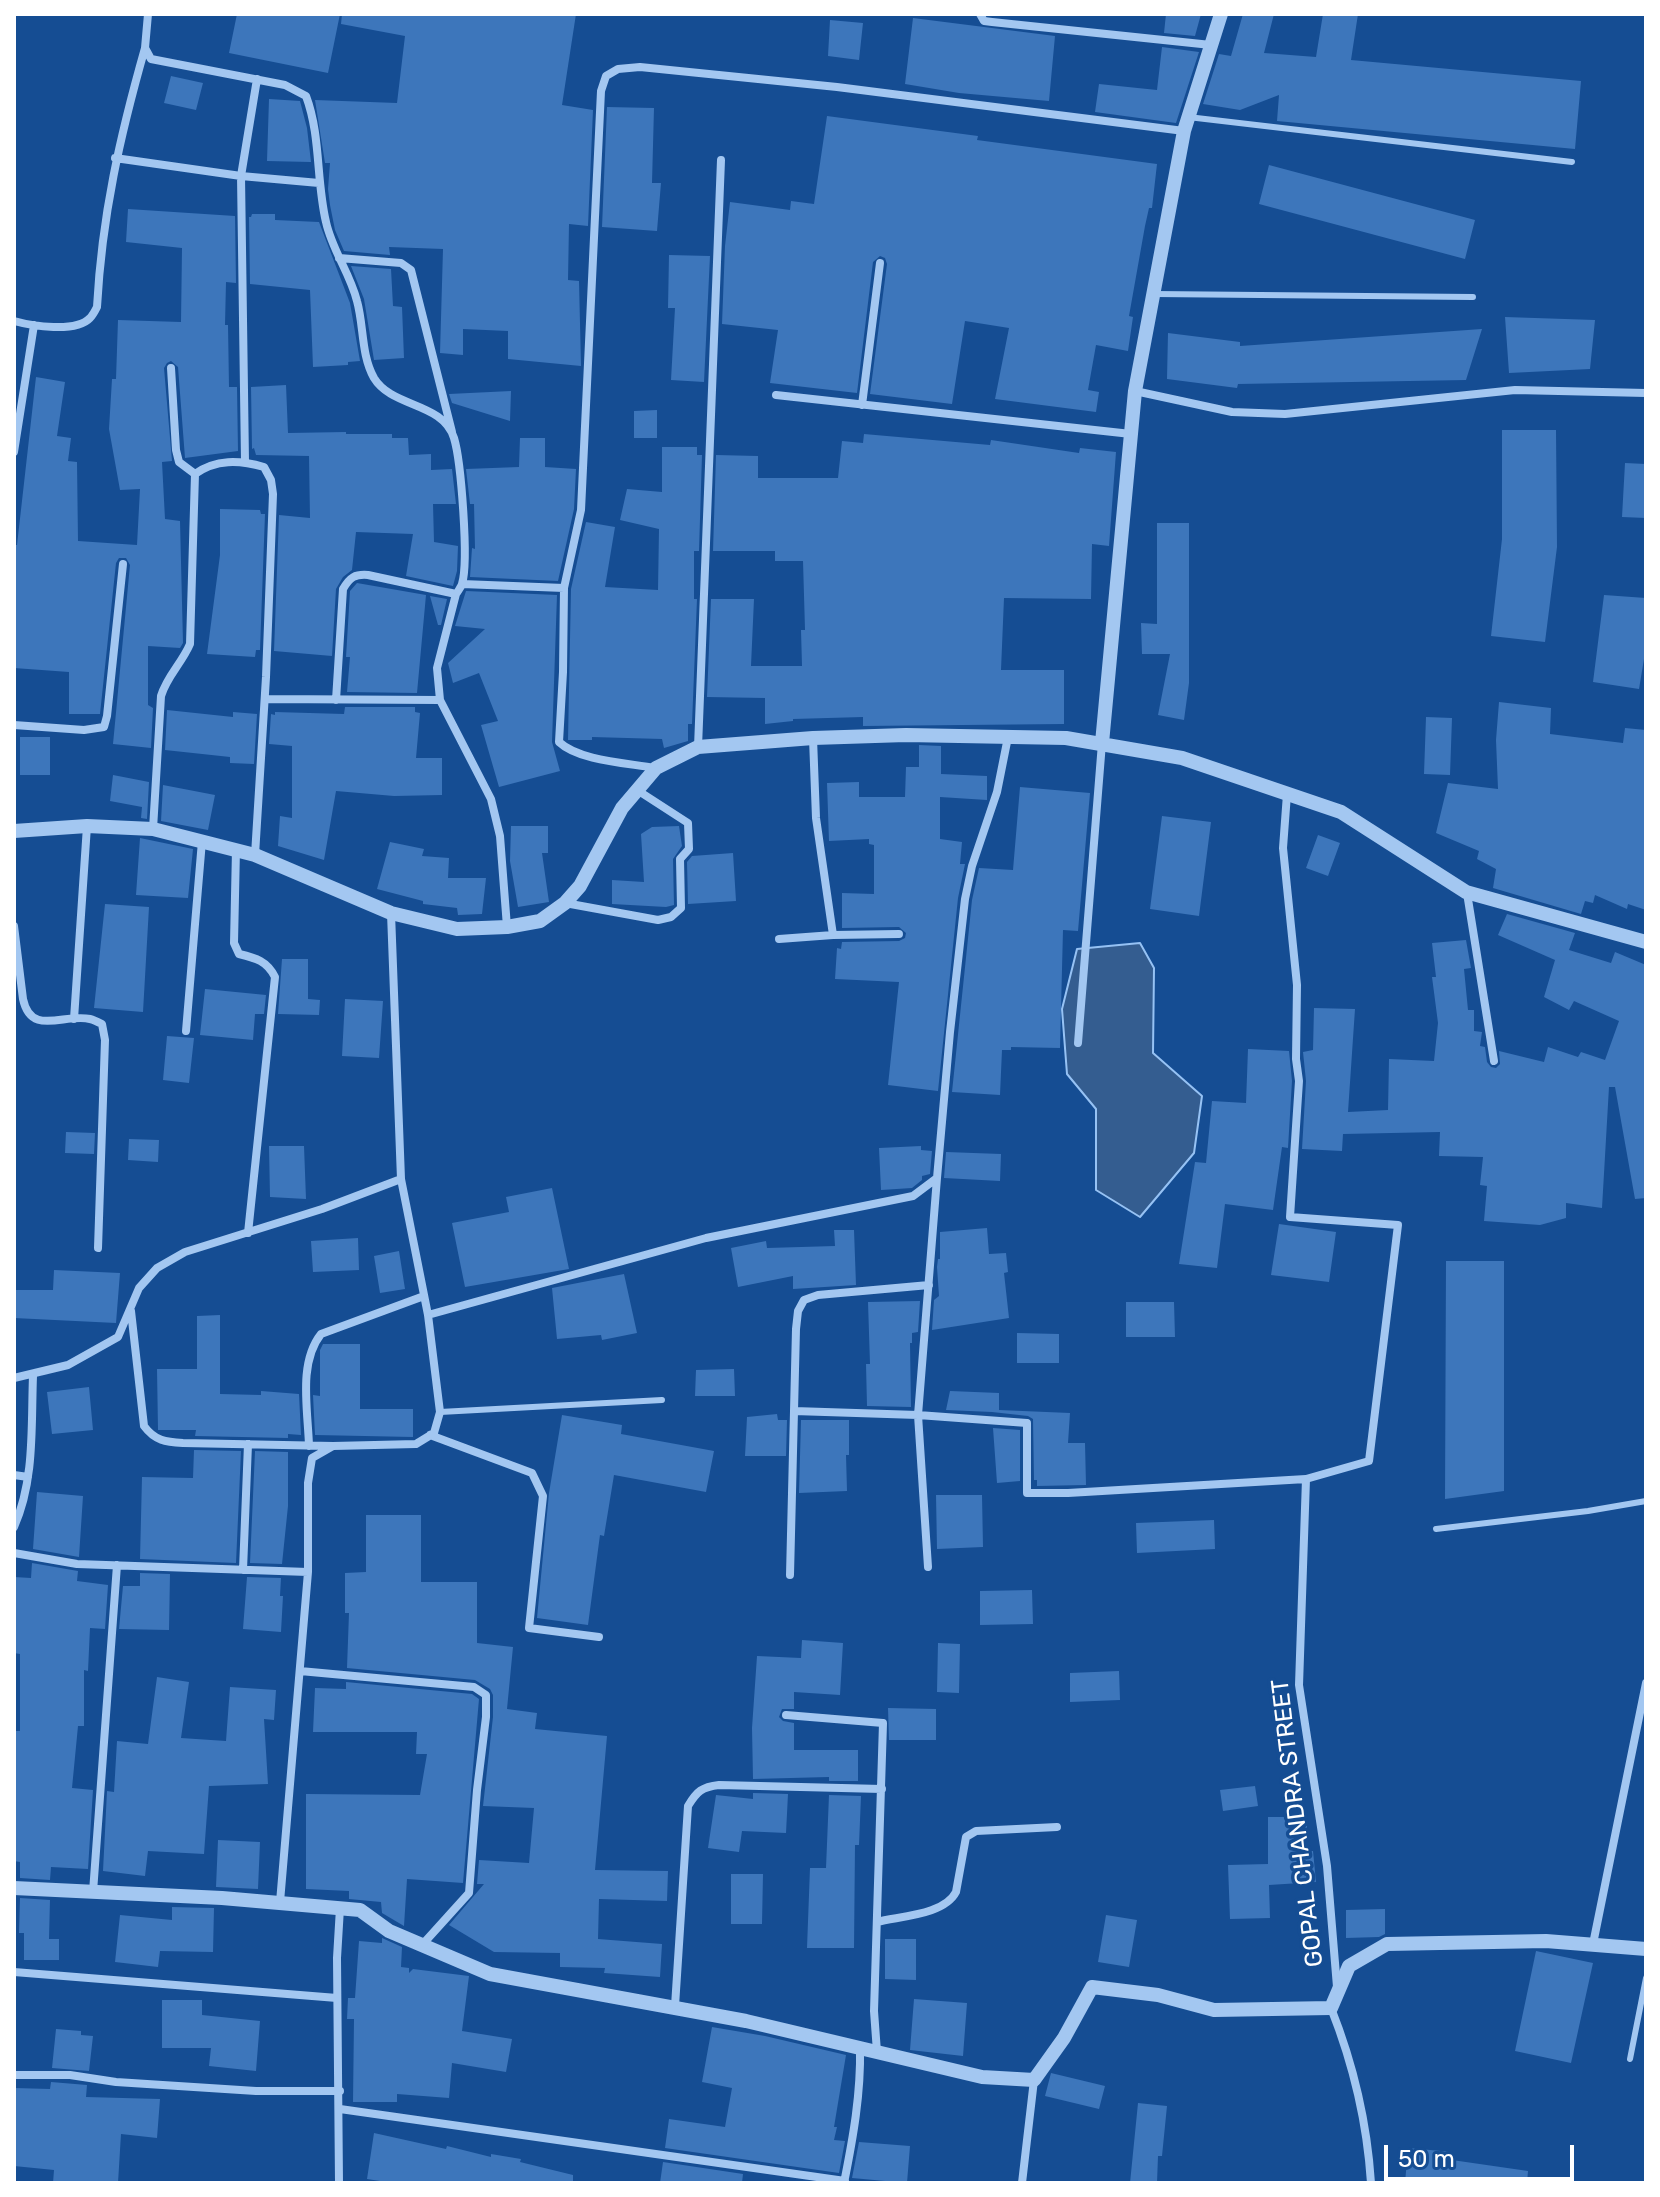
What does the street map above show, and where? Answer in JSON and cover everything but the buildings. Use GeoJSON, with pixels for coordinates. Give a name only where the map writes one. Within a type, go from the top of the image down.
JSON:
{"type":"FeatureCollection","features":[{"type":"Feature","properties":{"kind":"street"},"geometry":{"type":"LineString","coordinates":[[14,321],[72,326],[89,320],[97,307],[115,158],[145,48],[148,14]]}},
{"type":"Feature","properties":{"kind":"street"},"geometry":{"type":"LineString","coordinates":[[980,14],[984,21],[1211,45]]}},
{"type":"Feature","properties":{"kind":"street"},"geometry":{"type":"LineString","coordinates":[[1078,1043],[1135,391],[1186,124],[1221,14]]}},
{"type":"Feature","properties":{"kind":"street"},"geometry":{"type":"LineString","coordinates":[[145,48],[151,59],[167,64],[285,85],[306,96],[314,118],[319,183],[326,222],[356,298],[363,325],[366,361],[375,380],[390,395],[435,414],[452,432]]}},
{"type":"Feature","properties":{"kind":"street"},"geometry":{"type":"LineString","coordinates":[[656,768],[581,754],[568,750],[559,742],[564,588],[581,510],[601,91],[606,76],[618,69],[640,67],[1186,124]]}},
{"type":"Feature","properties":{"kind":"street"},"geometry":{"type":"LineString","coordinates":[[245,462],[241,176],[257,79]]}},
{"type":"Feature","properties":{"kind":"street"},"geometry":{"type":"LineString","coordinates":[[115,158],[241,176],[319,183]]}},
{"type":"Feature","properties":{"kind":"street"},"geometry":{"type":"LineString","coordinates":[[698,747],[721,160]]}},
{"type":"Feature","properties":{"kind":"street"},"geometry":{"type":"LineString","coordinates":[[339,258],[401,263],[411,270],[452,432],[460,477],[462,584],[456,594],[437,668],[440,700],[491,799],[500,836],[507,927]]}},
{"type":"Feature","properties":{"kind":"street"},"geometry":{"type":"LineString","coordinates":[[862,405],[880,263]]}},
{"type":"Feature","properties":{"kind":"street"},"geometry":{"type":"LineString","coordinates":[[14,452],[34,325]]}},
{"type":"Feature","properties":{"kind":"street"},"geometry":{"type":"LineString","coordinates":[[171,368],[176,450],[179,462],[195,474]]}},
{"type":"Feature","properties":{"kind":"street"},"geometry":{"type":"LineString","coordinates":[[1135,391],[1232,412],[1285,414],[1515,390],[1646,393]]}},
{"type":"Feature","properties":{"kind":"street"},"geometry":{"type":"LineString","coordinates":[[776,395],[1131,434]]}},
{"type":"Feature","properties":{"kind":"street"},"geometry":{"type":"LineString","coordinates":[[195,474],[209,464],[245,462],[264,467],[271,480],[265,699],[255,855]]}},
{"type":"Feature","properties":{"kind":"street"},"geometry":{"type":"LineString","coordinates":[[153,829],[161,696],[166,679],[184,659],[190,644],[195,474]]}},
{"type":"Feature","properties":{"kind":"street"},"geometry":{"type":"LineString","coordinates":[[14,725],[84,730],[104,727],[123,564]]}},
{"type":"Feature","properties":{"kind":"street"},"geometry":{"type":"LineString","coordinates":[[336,700],[343,589],[349,579],[357,574],[368,575],[456,594]]}},
{"type":"Feature","properties":{"kind":"street"},"geometry":{"type":"LineString","coordinates":[[462,584],[564,588]]}},
{"type":"Feature","properties":{"kind":"street"},"geometry":{"type":"LineString","coordinates":[[265,699],[440,700]]}},
{"type":"Feature","properties":{"kind":"street"},"geometry":{"type":"LineString","coordinates":[[14,831],[87,826],[153,829],[255,855],[391,913],[457,929],[507,927],[540,921],[565,903],[580,886],[622,808],[637,790],[656,768],[698,747],[906,735],[1066,738],[1182,758],[1341,812],[1466,892],[1646,942]]}},
{"type":"Feature","properties":{"kind":"street"},"geometry":{"type":"LineString","coordinates":[[928,1567],[918,1415],[937,1178],[965,899],[972,866],[997,792],[1008,737]]}},
{"type":"Feature","properties":{"kind":"street"},"geometry":{"type":"LineString","coordinates":[[813,738],[816,818],[833,935]]}},
{"type":"Feature","properties":{"kind":"street"},"geometry":{"type":"LineString","coordinates":[[565,903],[658,920],[671,917],[681,908],[680,859],[689,849],[688,823],[637,790]]}},
{"type":"Feature","properties":{"kind":"street"},"geometry":{"type":"LineString","coordinates":[[794,1411],[1027,1423],[1027,1493],[1306,1479],[1369,1461],[1398,1225],[1290,1217],[1299,1081],[1296,1059],[1297,985],[1283,848],[1287,794]]}},
{"type":"Feature","properties":{"kind":"street"},"geometry":{"type":"LineString","coordinates":[[74,1019],[87,826]]}},
{"type":"Feature","properties":{"kind":"street"},"geometry":{"type":"LineString","coordinates":[[186,1031],[202,840]]}},
{"type":"Feature","properties":{"kind":"street"},"geometry":{"type":"LineString","coordinates":[[236,849],[234,943],[239,954],[259,959],[270,966],[275,977],[248,1233]]}},
{"type":"Feature","properties":{"kind":"street"},"geometry":{"type":"LineString","coordinates":[[1466,892],[1494,1061]]}},
{"type":"Feature","properties":{"kind":"street"},"geometry":{"type":"LineString","coordinates":[[130,1308],[144,1426],[152,1437],[164,1442],[309,1446],[416,1444],[434,1433],[440,1412],[428,1315],[401,1179],[391,913]]}},
{"type":"Feature","properties":{"kind":"street"},"geometry":{"type":"LineString","coordinates":[[14,926],[18,999],[31,1017],[44,1022],[90,1019],[102,1024],[105,1040],[98,1248]]}},
{"type":"Feature","properties":{"kind":"street"},"geometry":{"type":"LineString","coordinates":[[779,939],[899,934]]}},
{"type":"Feature","properties":{"kind":"street"},"geometry":{"type":"LineString","coordinates":[[428,1315],[706,1238],[913,1196],[937,1178]]}},
{"type":"Feature","properties":{"kind":"street"},"geometry":{"type":"LineString","coordinates":[[14,1378],[33,1376],[68,1365],[118,1337],[139,1288],[157,1268],[185,1252],[322,1209],[401,1179]]}},
{"type":"Feature","properties":{"kind":"street"},"geometry":{"type":"LineString","coordinates":[[790,1575],[798,1311],[804,1300],[818,1295],[929,1285]]}},
{"type":"Feature","properties":{"kind":"street"},"geometry":{"type":"LineString","coordinates":[[309,1446],[308,1362],[311,1346],[321,1334],[424,1296]]}},
{"type":"Feature","properties":{"kind":"street"},"geometry":{"type":"LineString","coordinates":[[14,1527],[24,1504],[28,1477],[33,1376]]}},
{"type":"Feature","properties":{"kind":"street"},"geometry":{"type":"LineString","coordinates":[[430,1435],[532,1473],[543,1496],[529,1628],[599,1637]]}},
{"type":"Feature","properties":{"kind":"street"},"geometry":{"type":"LineString","coordinates":[[243,1570],[248,1444]]}},
{"type":"Feature","properties":{"kind":"street"},"geometry":{"type":"LineString","coordinates":[[280,1902],[308,1572],[308,1483],[312,1458],[333,1446]]}},
{"type":"Feature","properties":{"kind":"street"},"geometry":{"type":"LineString","coordinates":[[14,1475],[28,1477]]}},
{"type":"Feature","properties":{"kind":"street","name":"GOPAL CHANDRA STREET"},"geometry":{"type":"LineString","coordinates":[[1306,1479],[1299,1685],[1327,1866],[1338,1992]]}},
{"type":"Feature","properties":{"kind":"street"},"geometry":{"type":"LineString","coordinates":[[14,1553],[77,1564],[308,1572]]}},
{"type":"Feature","properties":{"kind":"street"},"geometry":{"type":"LineString","coordinates":[[93,1892],[117,1565]]}},
{"type":"Feature","properties":{"kind":"street"},"geometry":{"type":"LineString","coordinates":[[300,1671],[474,1687],[486,1695],[469,1893],[422,1945]]}},
{"type":"Feature","properties":{"kind":"street"},"geometry":{"type":"LineString","coordinates":[[1593,1944],[1646,1683]]}},
{"type":"Feature","properties":{"kind":"street"},"geometry":{"type":"LineString","coordinates":[[786,1715],[883,1723],[874,2011],[877,2052]]}},
{"type":"Feature","properties":{"kind":"street"},"geometry":{"type":"LineString","coordinates":[[675,2006],[688,1806],[695,1795],[703,1787],[719,1785],[882,1789]]}},
{"type":"Feature","properties":{"kind":"street"},"geometry":{"type":"LineString","coordinates":[[877,1922],[935,1909],[952,1900],[966,1837],[976,1831],[1057,1827]]}},
{"type":"Feature","properties":{"kind":"street"},"geometry":{"type":"LineString","coordinates":[[14,1888],[280,1902],[360,1910],[389,1931],[490,1974],[675,2006],[982,2077],[1034,2080]]}},
{"type":"Feature","properties":{"kind":"street"},"geometry":{"type":"LineString","coordinates":[[339,2183],[337,1998],[340,1908]]}},
{"type":"Feature","properties":{"kind":"street"},"geometry":{"type":"LineString","coordinates":[[1371,2183],[1360,2093],[1331,2008],[1349,1966],[1387,1944],[1546,1941],[1646,1949]]}},
{"type":"Feature","properties":{"kind":"street"},"geometry":{"type":"LineString","coordinates":[[14,1972],[337,1998]]}},
{"type":"Feature","properties":{"kind":"street"},"geometry":{"type":"LineString","coordinates":[[1022,2183],[1034,2080],[1064,2038],[1092,1987],[1158,1995],[1214,2010],[1331,2008]]}},
{"type":"Feature","properties":{"kind":"street"},"geometry":{"type":"LineString","coordinates":[[340,2109],[845,2182],[860,2077],[860,2048]]}},
{"type":"Feature","properties":{"kind":"street"},"geometry":{"type":"LineString","coordinates":[[14,2075],[70,2075],[116,2082],[256,2091],[340,2091]]}},
{"type":"Feature","properties":{"kind":"lane"},"geometry":{"type":"LineString","coordinates":[[1186,124],[1572,162]]}},
{"type":"Feature","properties":{"kind":"lane"},"geometry":{"type":"LineString","coordinates":[[1154,294],[1473,297]]}},
{"type":"Feature","properties":{"kind":"lane"},"geometry":{"type":"LineString","coordinates":[[440,1412],[662,1400]]}},
{"type":"Feature","properties":{"kind":"lane"},"geometry":{"type":"LineString","coordinates":[[1436,1529],[1646,1501]]}},
{"type":"Feature","properties":{"kind":"lane"},"geometry":{"type":"LineString","coordinates":[[1630,2059],[1646,1978]]}},
{"type":"Feature","properties":{"kind":"water"},"geometry":{"type":"Polygon","coordinates":[[[1140,943],[1154,968],[1153,1053],[1202,1096],[1194,1153],[1140,1217],[1096,1190],[1096,1109],[1067,1074],[1062,1009],[1077,949],[1140,943]]]}}]}
